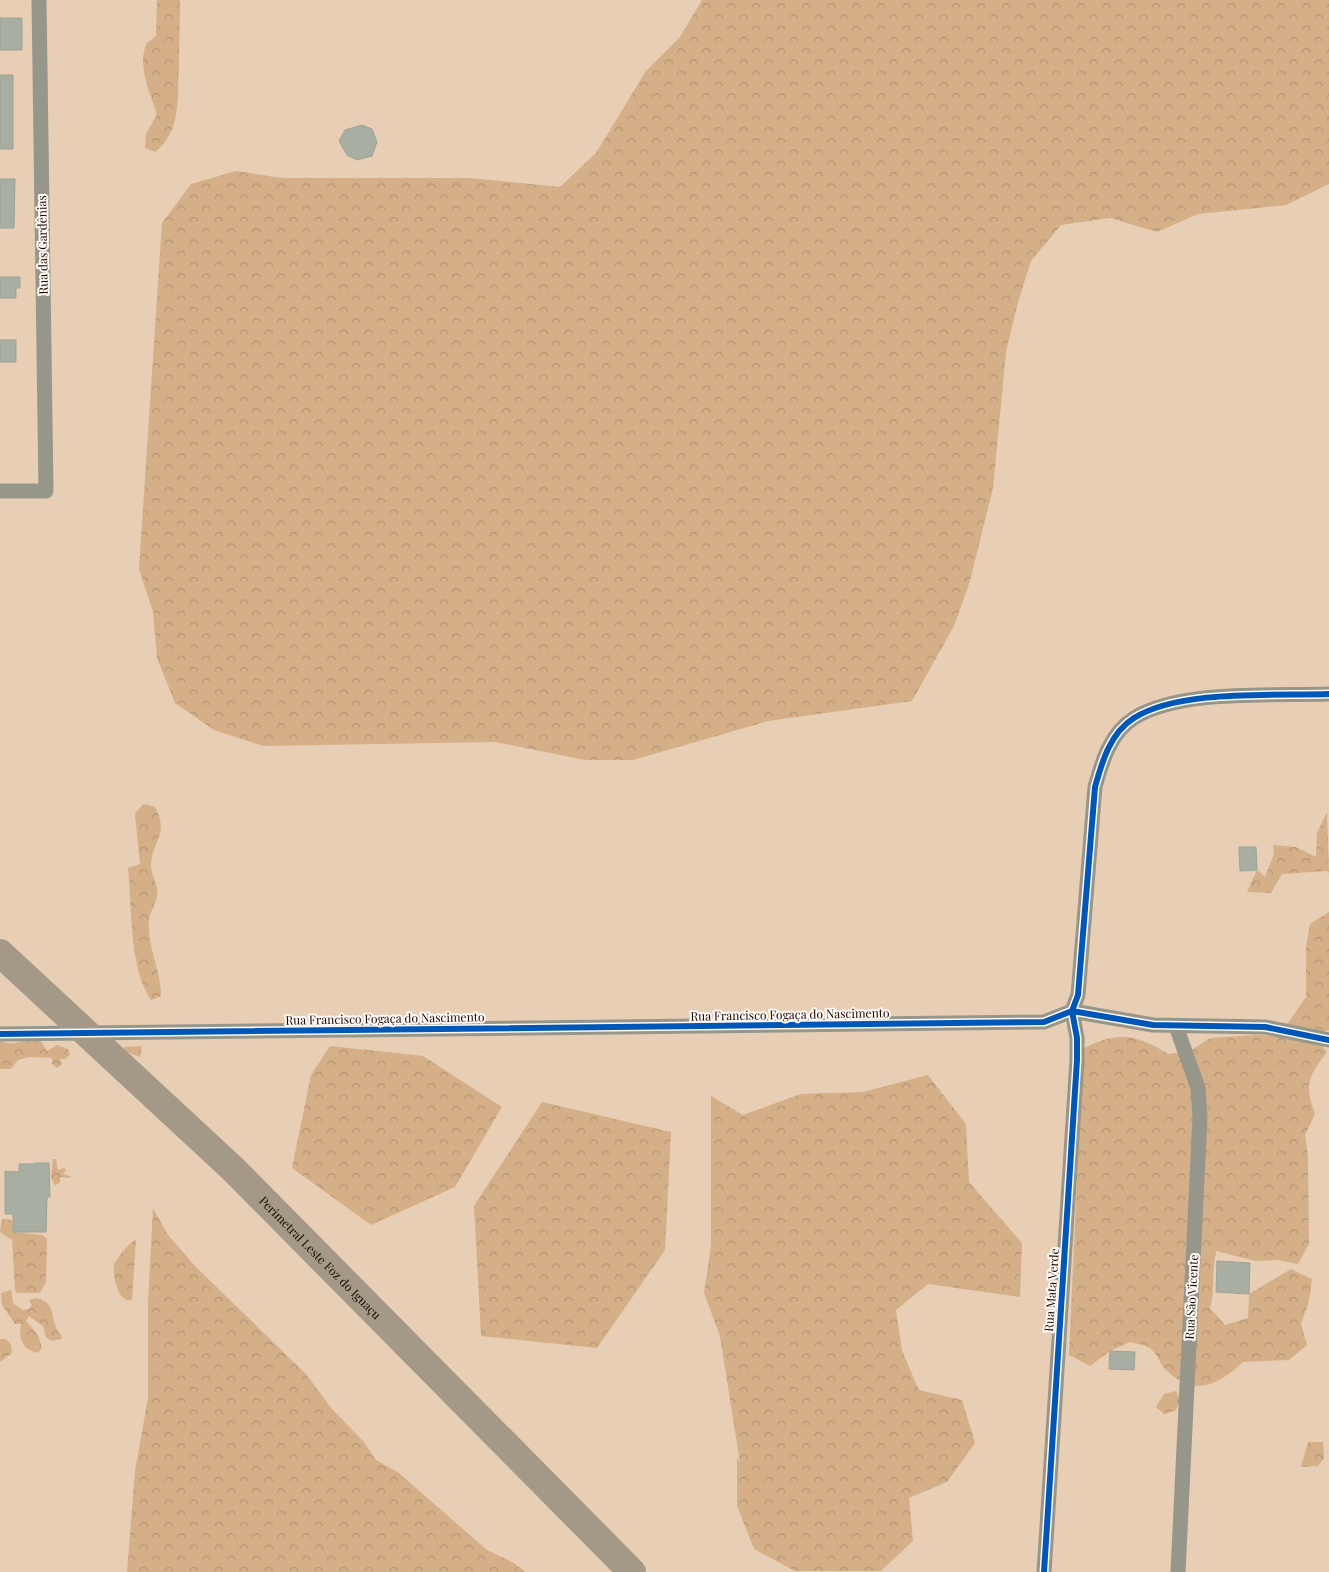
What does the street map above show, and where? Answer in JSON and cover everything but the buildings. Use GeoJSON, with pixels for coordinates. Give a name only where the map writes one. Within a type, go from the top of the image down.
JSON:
{"type":"FeatureCollection","features":[{"type":"Feature","properties":{"kind":"highway","name":"Perimetral Leste Foz do Iguaçu"},"geometry":{"type":"LineString","coordinates":[[0,953],[233,1169],[632,1572]]}},
{"type":"Feature","properties":{"kind":"street","name":"Rua das Gardênias"},"geometry":{"type":"LineString","coordinates":[[0,491],[46,491],[39,0]]}},
{"type":"Feature","properties":{"kind":"street"},"geometry":{"type":"LineString","coordinates":[[1329,694],[1189,698],[1133,718],[1118,733],[1104,756],[1095,787],[1081,970],[1078,995],[1072,1011],[1144,1024],[1265,1027],[1329,1040]]}},
{"type":"Feature","properties":{"kind":"street","name":"Rua Francisco Fogaça do Nascimento"},"geometry":{"type":"LineString","coordinates":[[0,1034],[1044,1022],[1072,1011]]}},
{"type":"Feature","properties":{"kind":"street","name":"Rua Mata Verde"},"geometry":{"type":"LineString","coordinates":[[1044,1572],[1077,1060],[1077,1038],[1072,1011]]}},
{"type":"Feature","properties":{"kind":"street","name":"Rua São Vicente"},"geometry":{"type":"LineString","coordinates":[[1176,1026],[1198,1088],[1200,1117],[1178,1572]]}},
{"type":"Feature","properties":{"kind":"green space"},"geometry":{"type":"Polygon","coordinates":[[[157,0],[180,0],[180,8],[176,113],[170,134],[164,144],[155,152],[145,148],[146,134],[157,114],[148,89],[143,60],[147,43],[156,36],[157,0]]]}},
{"type":"Feature","properties":{"kind":"green space"},"geometry":{"type":"Polygon","coordinates":[[[702,0],[1329,0],[1329,184],[1286,205],[1198,214],[1157,232],[1110,218],[1061,225],[1031,261],[1018,302],[1006,352],[993,488],[970,581],[955,624],[912,701],[768,721],[633,760],[585,760],[495,742],[263,746],[214,730],[175,703],[157,658],[153,612],[139,569],[162,223],[191,184],[236,171],[281,178],[470,178],[560,187],[596,153],[646,71],[680,37],[702,0]]]}},
{"type":"Feature","properties":{"kind":"green space"},"geometry":{"type":"Polygon","coordinates":[[[143,804],[155,807],[161,824],[161,830],[151,862],[157,893],[149,921],[149,931],[161,996],[151,1000],[144,987],[135,954],[128,868],[140,864],[135,814],[143,804]]]}},
{"type":"Feature","properties":{"kind":"green space"},"geometry":{"type":"Polygon","coordinates":[[[1327,812],[1329,873],[1327,871],[1282,874],[1271,893],[1247,892],[1257,870],[1265,877],[1274,854],[1273,845],[1296,847],[1316,857],[1317,833],[1327,812]]]}},
{"type":"Feature","properties":{"kind":"green space"},"geometry":{"type":"Polygon","coordinates":[[[1329,912],[1329,1030],[1313,1035],[1327,1052],[1310,1081],[1310,1095],[1315,1114],[1305,1135],[1308,1156],[1309,1244],[1298,1264],[1277,1260],[1255,1261],[1216,1251],[1210,1308],[1225,1325],[1248,1318],[1249,1294],[1291,1269],[1312,1279],[1309,1301],[1301,1324],[1307,1345],[1289,1360],[1243,1362],[1215,1382],[1196,1386],[1176,1378],[1165,1369],[1150,1348],[1139,1344],[1130,1342],[1110,1351],[1090,1366],[1069,1355],[1083,1049],[1106,1039],[1126,1037],[1146,1042],[1168,1054],[1190,1051],[1210,1038],[1256,1035],[1279,1036],[1306,997],[1306,948],[1310,924],[1329,912]]]}},
{"type":"Feature","properties":{"kind":"green space"},"geometry":{"type":"Polygon","coordinates":[[[29,1039],[41,1041],[47,1051],[57,1045],[68,1049],[70,1055],[65,1059],[60,1059],[62,1064],[57,1068],[52,1064],[52,1058],[29,1057],[18,1060],[11,1069],[0,1069],[0,1041],[11,1043],[29,1039]]]}},
{"type":"Feature","properties":{"kind":"green space"},"geometry":{"type":"Polygon","coordinates":[[[142,1046],[140,1057],[122,1050],[125,1047],[142,1046]]]}},
{"type":"Feature","properties":{"kind":"green space"},"geometry":{"type":"Polygon","coordinates":[[[330,1046],[423,1056],[502,1107],[455,1187],[371,1225],[292,1168],[311,1075],[330,1046]]]}},
{"type":"Feature","properties":{"kind":"green space"},"geometry":{"type":"Polygon","coordinates":[[[928,1075],[966,1124],[969,1182],[1022,1243],[1020,1297],[928,1284],[896,1310],[902,1351],[919,1390],[962,1400],[975,1443],[947,1482],[909,1498],[913,1541],[881,1571],[795,1571],[754,1549],[737,1506],[737,1457],[740,1463],[720,1336],[704,1293],[711,1245],[711,1096],[743,1115],[801,1094],[863,1092],[928,1075]]]}},
{"type":"Feature","properties":{"kind":"green space"},"geometry":{"type":"Polygon","coordinates":[[[542,1102],[671,1132],[665,1250],[597,1348],[481,1336],[474,1206],[542,1102]]]}},
{"type":"Feature","properties":{"kind":"green space"},"geometry":{"type":"Polygon","coordinates":[[[53,1159],[56,1159],[58,1170],[64,1168],[66,1170],[63,1174],[71,1176],[69,1178],[60,1177],[60,1182],[55,1186],[51,1177],[53,1159]]]}},
{"type":"Feature","properties":{"kind":"green space"},"geometry":{"type":"Polygon","coordinates":[[[153,1208],[168,1235],[196,1267],[306,1374],[332,1409],[363,1441],[376,1460],[399,1473],[487,1550],[514,1563],[525,1572],[127,1572],[135,1471],[148,1398],[148,1303],[153,1208]]]}},
{"type":"Feature","properties":{"kind":"green space"},"geometry":{"type":"Polygon","coordinates":[[[2,1219],[12,1220],[15,1232],[42,1235],[47,1239],[46,1282],[40,1293],[17,1293],[15,1290],[12,1240],[0,1232],[2,1219]]]}},
{"type":"Feature","properties":{"kind":"green space"},"geometry":{"type":"Polygon","coordinates":[[[136,1239],[132,1300],[127,1300],[119,1293],[114,1275],[114,1264],[126,1247],[136,1239]]]}},
{"type":"Feature","properties":{"kind":"green space"},"geometry":{"type":"Polygon","coordinates":[[[11,1290],[13,1303],[23,1310],[29,1309],[32,1305],[29,1300],[36,1298],[47,1303],[50,1306],[62,1339],[51,1341],[46,1337],[43,1326],[29,1316],[26,1321],[38,1335],[42,1348],[38,1353],[28,1349],[22,1343],[20,1334],[21,1324],[15,1324],[2,1305],[1,1293],[11,1290]]]}},
{"type":"Feature","properties":{"kind":"green space"},"geometry":{"type":"Polygon","coordinates":[[[0,1339],[7,1340],[12,1349],[11,1354],[0,1362],[0,1339]]]}},
{"type":"Feature","properties":{"kind":"green space"},"geometry":{"type":"Polygon","coordinates":[[[1176,1391],[1181,1401],[1175,1411],[1164,1414],[1156,1407],[1164,1394],[1176,1391]]]}},
{"type":"Feature","properties":{"kind":"green space"},"geometry":{"type":"Polygon","coordinates":[[[1308,1442],[1323,1442],[1324,1458],[1318,1466],[1301,1467],[1308,1442]]]}},
{"type":"Feature","properties":{"kind":"cycle path"},"geometry":{"type":"LineString","coordinates":[[0,1034],[1044,1022],[1072,1011],[1078,995],[1095,787],[1104,758],[1119,732],[1134,718],[1153,709],[1176,702],[1228,696],[1329,694]]}},
{"type":"Feature","properties":{"kind":"cycle path"},"geometry":{"type":"LineString","coordinates":[[1044,1572],[1077,1060],[1077,1038],[1072,1011],[1153,1025],[1265,1027],[1329,1040]]}}]}
